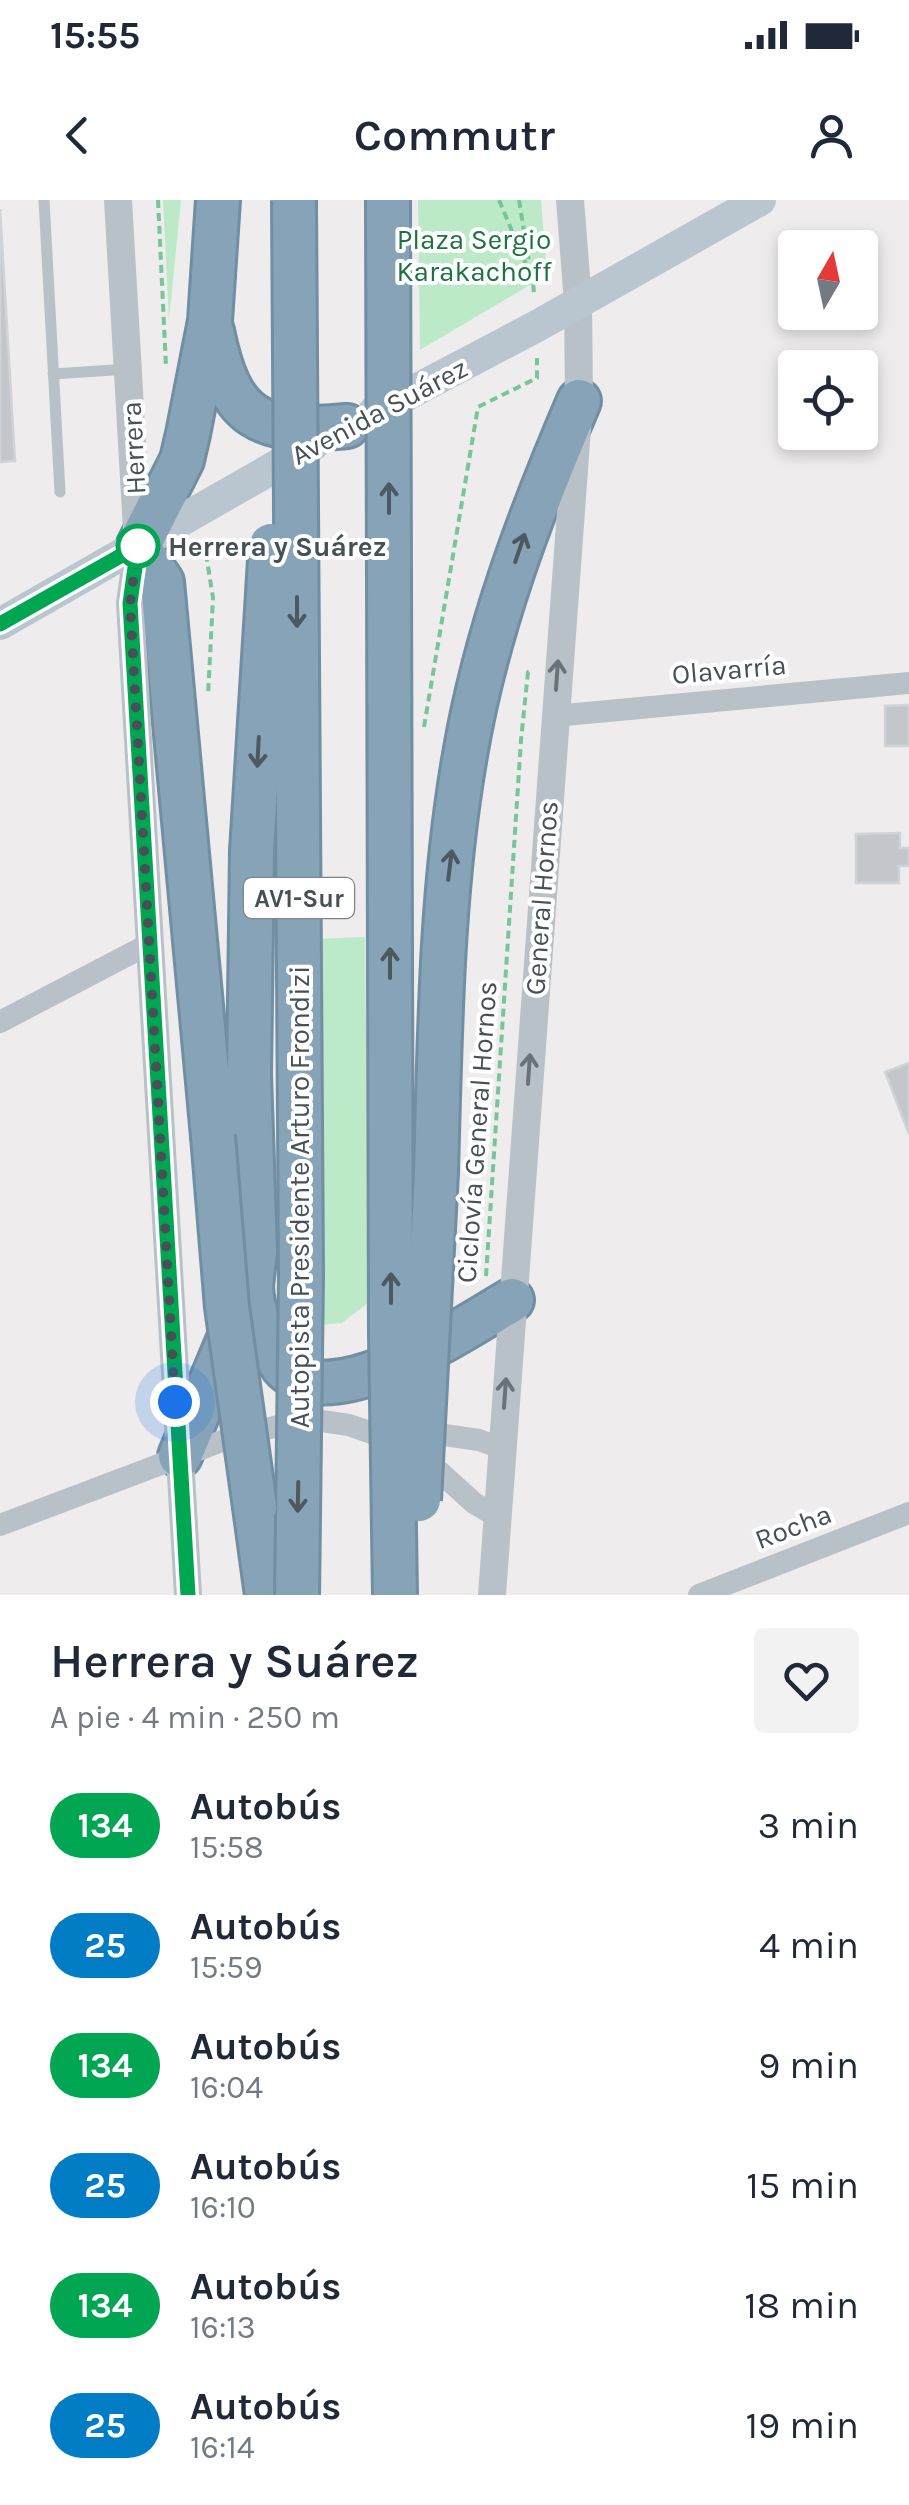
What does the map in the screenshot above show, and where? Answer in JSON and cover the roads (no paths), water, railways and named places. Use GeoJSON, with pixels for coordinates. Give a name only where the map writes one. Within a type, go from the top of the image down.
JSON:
{"type":"FeatureCollection","features":[{"type":"Feature","properties":{"kind":"highway"},"geometry":{"type":"LineString","coordinates":[[218,200],[210,321],[182,460],[138,546],[162,582],[228,1307],[267,1595]]}},
{"type":"Feature","properties":{"kind":"highway"},"geometry":{"type":"LineString","coordinates":[[180,1456],[250,1286],[255,1251],[249,1075],[252,852],[293,200]]}},
{"type":"Feature","properties":{"kind":"highway","name":"Autopista Presidente Arturo Frondizi"},"geometry":{"type":"LineString","coordinates":[[293,200],[301,1276],[296,1595]]}},
{"type":"Feature","properties":{"kind":"highway","name":"AV1-Sur"},"geometry":{"type":"LineString","coordinates":[[388,200],[395,1595]]}},
{"type":"Feature","properties":{"kind":"highway"},"geometry":{"type":"LineString","coordinates":[[210,321],[223,376],[246,410],[281,427],[308,430],[347,426]]}},
{"type":"Feature","properties":{"kind":"highway"},"geometry":{"type":"LineString","coordinates":[[413,1595],[436,1172],[445,909],[465,754],[498,613],[516,557],[579,400]]}},
{"type":"Feature","properties":{"kind":"highway"},"geometry":{"type":"LineString","coordinates":[[250,1286],[265,1341],[286,1370],[302,1379],[330,1383],[361,1378],[399,1364],[498,1308]]}},
{"type":"Feature","properties":{"kind":"main road","name":"Avenida Suárez"},"geometry":{"type":"LineString","coordinates":[[0,624],[347,426],[537,326],[760,200]]}},
{"type":"Feature","properties":{"kind":"street","name":"Herrera"},"geometry":{"type":"LineString","coordinates":[[118,200],[138,546],[130,603],[188,1595]]}},
{"type":"Feature","properties":{"kind":"street","name":"General Hornos"},"geometry":{"type":"LineString","coordinates":[[492,1595],[501,1448],[498,1308],[554,716],[579,400],[578,302],[570,200]]}},
{"type":"Feature","properties":{"kind":"street","name":"Olavarría"},"geometry":{"type":"LineString","coordinates":[[554,716],[909,683]]}},
{"type":"Feature","properties":{"kind":"street"},"geometry":{"type":"LineString","coordinates":[[0,1022],[149,944]]}},
{"type":"Feature","properties":{"kind":"street"},"geometry":{"type":"LineString","coordinates":[[0,1525],[222,1441],[296,1422],[315,1420],[398,1428],[479,1440],[501,1448]]}},
{"type":"Feature","properties":{"kind":"street"},"geometry":{"type":"LineString","coordinates":[[349,1426],[412,1447],[474,1503],[496,1516]]}},
{"type":"Feature","properties":{"kind":"street","name":"Rocha"},"geometry":{"type":"LineString","coordinates":[[699,1595],[909,1513]]}},
{"type":"Feature","properties":{"kind":"lane"},"geometry":{"type":"LineString","coordinates":[[44,200],[60,492]]}},
{"type":"Feature","properties":{"kind":"lane"},"geometry":{"type":"LineString","coordinates":[[53,374],[128,369]]}},
{"type":"Feature","properties":{"kind":"place","name":"Herrera y Suárez"},"geometry":{"type":"Point","coordinates":[138,546]}},
{"type":"Feature","properties":{"kind":"park label","name":"Plaza Sergio Karakachoff"},"geometry":{"type":"Point","coordinates":[474,255]}}]}
